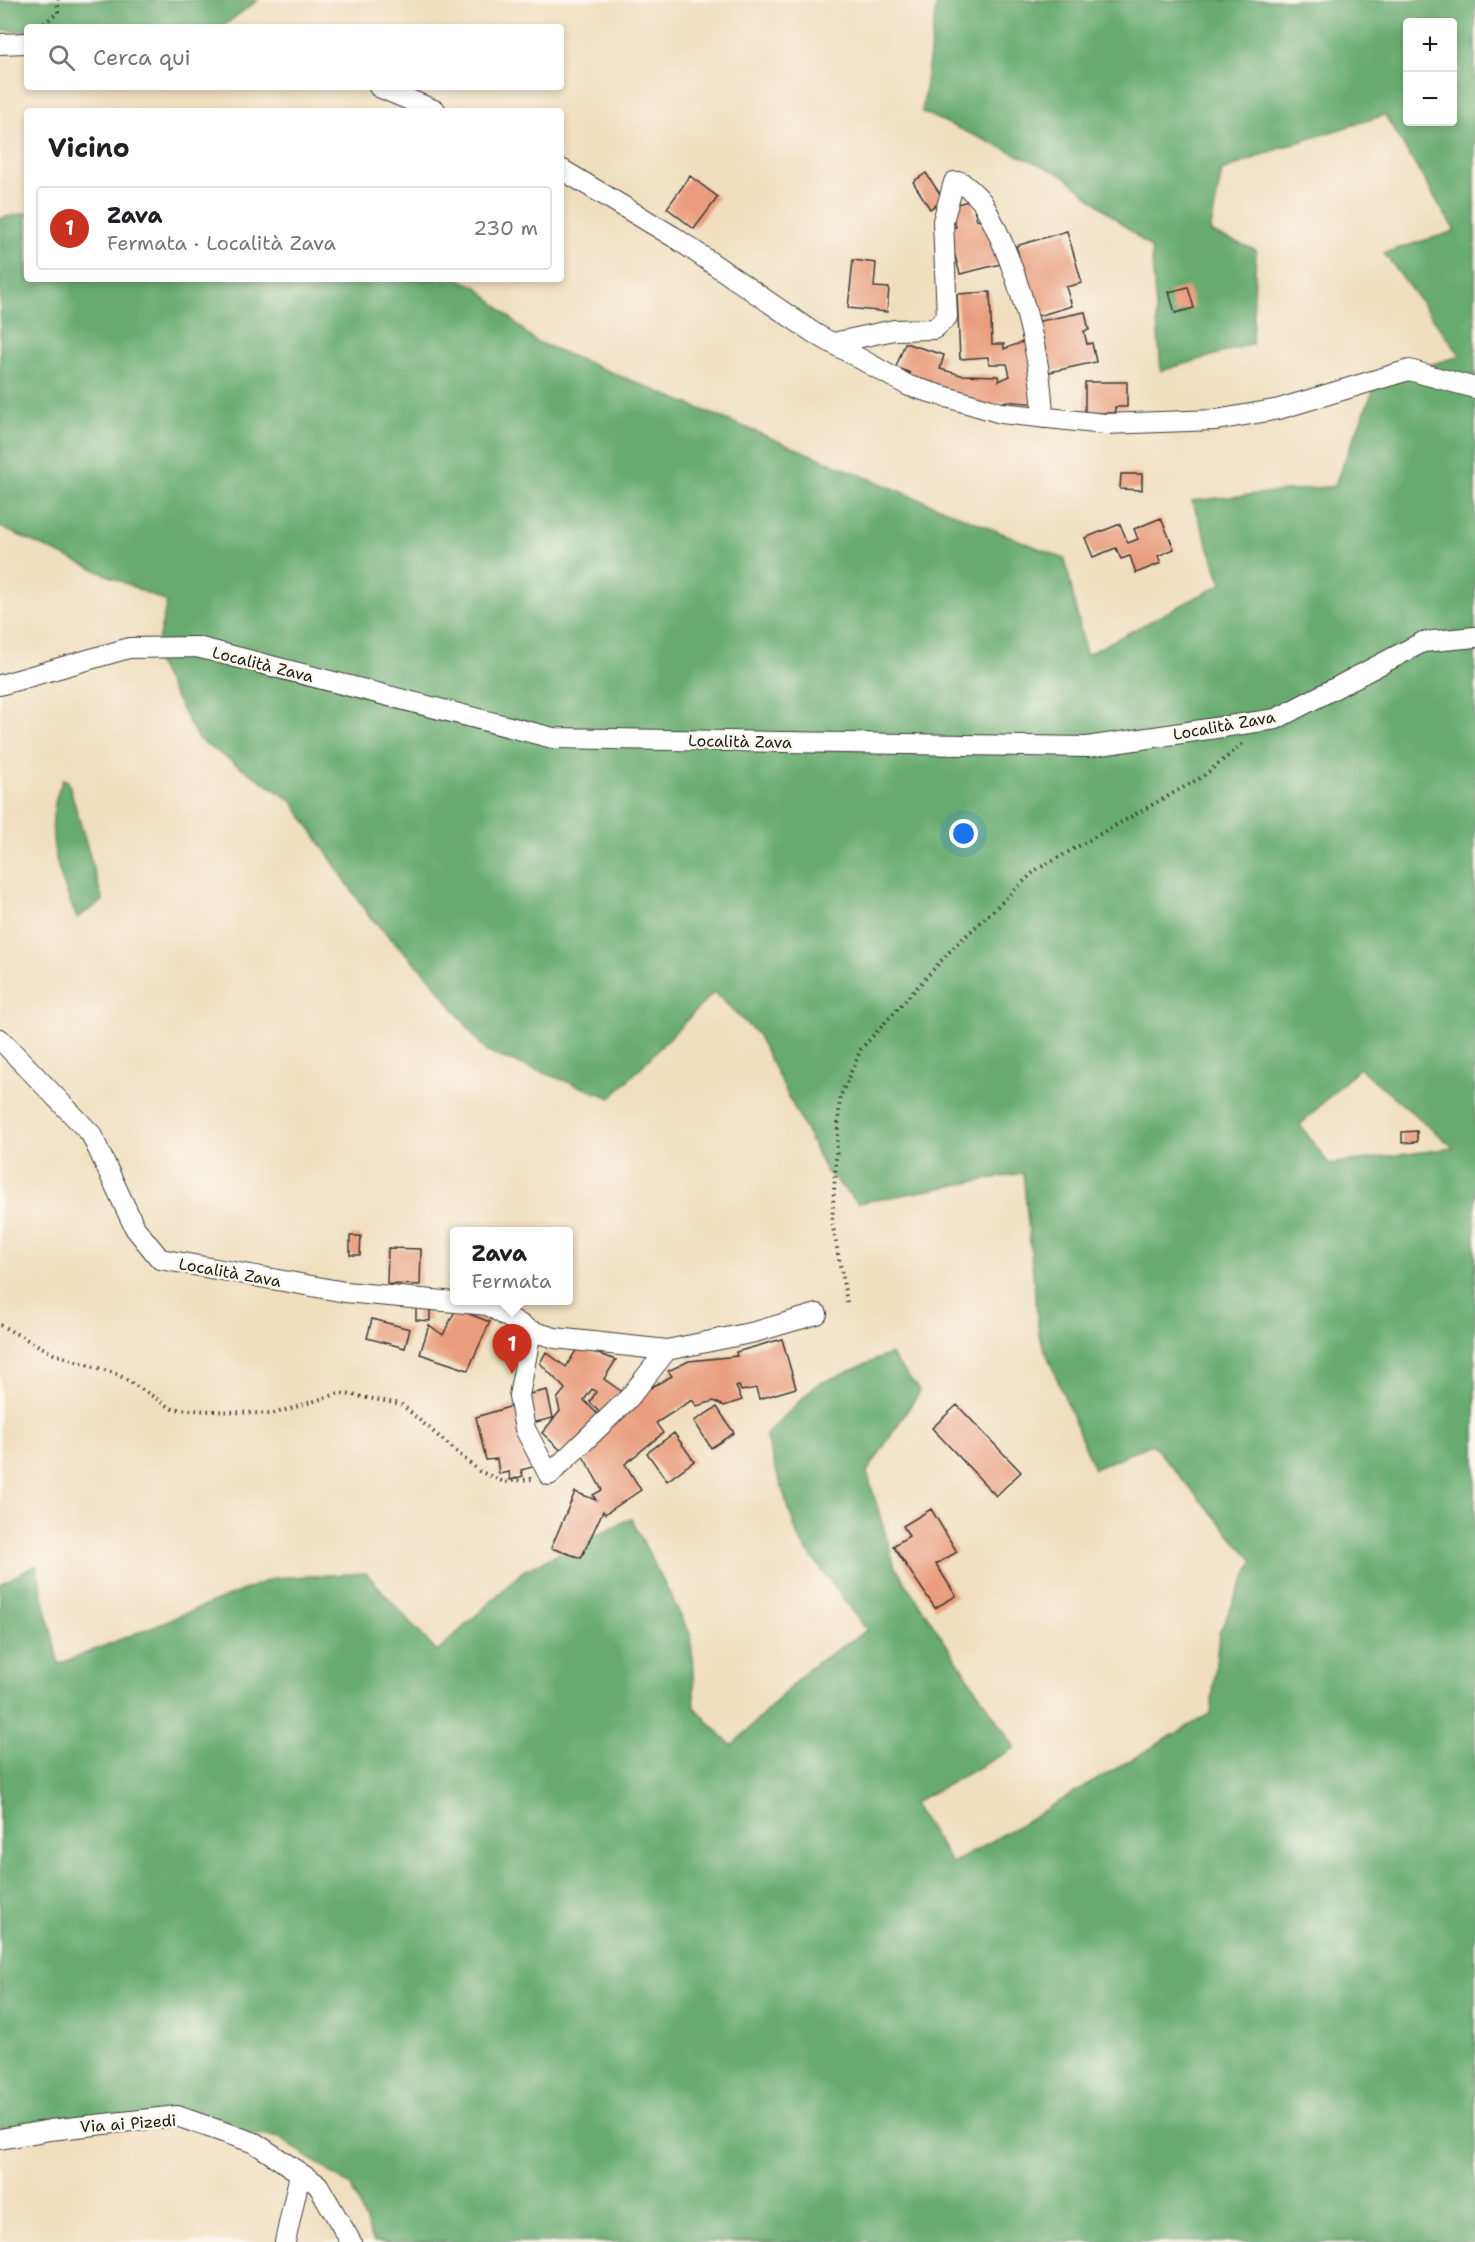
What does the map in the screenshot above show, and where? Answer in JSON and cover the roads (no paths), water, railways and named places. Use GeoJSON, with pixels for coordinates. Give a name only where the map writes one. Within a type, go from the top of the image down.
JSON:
{"type":"FeatureCollection","features":[{"type":"Feature","properties":{"kind":"street"},"geometry":{"type":"LineString","coordinates":[[0,44],[24,43]]}},
{"type":"Feature","properties":{"kind":"street"},"geometry":{"type":"LineString","coordinates":[[386,90],[429,108]]}},
{"type":"Feature","properties":{"kind":"street"},"geometry":{"type":"LineString","coordinates":[[564,171],[674,237],[833,343],[909,386],[1001,413],[1105,424],[1216,420],[1279,409],[1408,370],[1475,388]]}},
{"type":"Feature","properties":{"kind":"street"},"geometry":{"type":"LineString","coordinates":[[833,343],[894,330],[934,329],[947,317],[943,221],[954,182],[962,182],[983,203],[1006,258],[1032,332],[1042,384],[1043,418]]}},
{"type":"Feature","properties":{"kind":"street","name":"Località Zava"},"geometry":{"type":"LineString","coordinates":[[0,685],[129,648],[197,647],[553,738],[1087,747],[1276,718],[1423,642],[1475,637]]}},
{"type":"Feature","properties":{"kind":"street","name":"Località Zava"},"geometry":{"type":"LineString","coordinates":[[0,1039],[91,1134],[135,1228],[160,1259],[345,1292],[450,1302]]}},
{"type":"Feature","properties":{"kind":"street","name":"Località Zava"},"geometry":{"type":"LineString","coordinates":[[488,1305],[531,1331],[555,1338],[667,1350],[755,1332],[817,1314]]}},
{"type":"Feature","properties":{"kind":"street"},"geometry":{"type":"LineString","coordinates":[[531,1331],[519,1396],[525,1429],[549,1475],[629,1398],[667,1350]]}},
{"type":"Feature","properties":{"kind":"street","name":"Via ai Pizedi"},"geometry":{"type":"LineString","coordinates":[[0,2139],[50,2130],[177,2116],[255,2143],[318,2185],[351,2242]]}},
{"type":"Feature","properties":{"kind":"street"},"geometry":{"type":"LineString","coordinates":[[285,2242],[300,2174]]}},
{"type":"Feature","properties":{"kind":"place","name":"Zava"},"geometry":{"type":"Point","coordinates":[512,1374]}}]}
